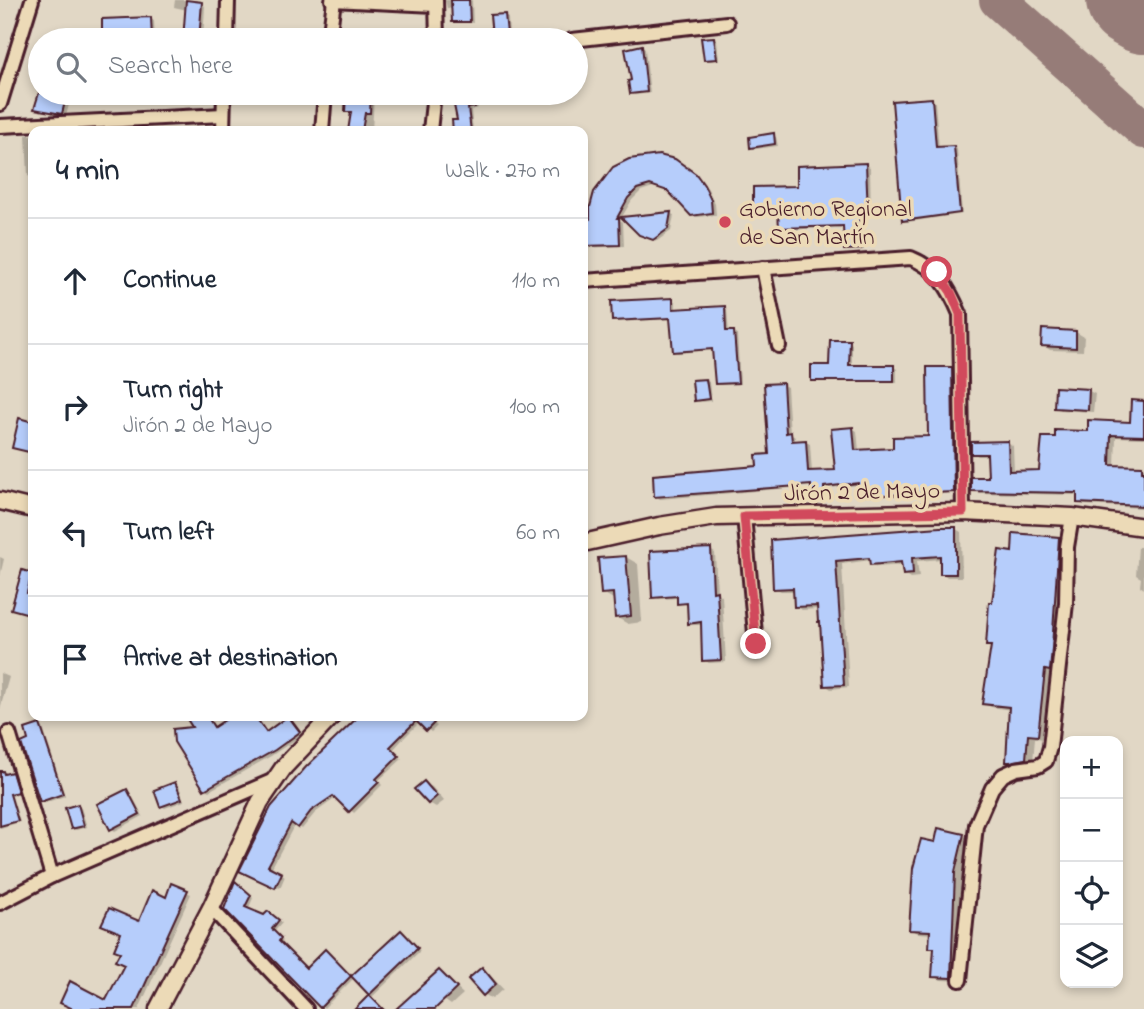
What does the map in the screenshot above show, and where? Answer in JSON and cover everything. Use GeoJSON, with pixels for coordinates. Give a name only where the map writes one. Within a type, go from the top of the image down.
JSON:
{"type":"FeatureCollection","features":[{"type":"Feature","properties":{"kind":"main road"},"geometry":{"type":"LineString","coordinates":[[0,501],[28,508]]}},
{"type":"Feature","properties":{"kind":"main road","name":"Jirón 2 de Mayo"},"geometry":{"type":"LineString","coordinates":[[588,542],[659,526],[716,517],[744,516],[963,512],[1072,517],[1144,527]]}},
{"type":"Feature","properties":{"kind":"main road"},"geometry":{"type":"LineString","coordinates":[[158,1009],[211,908],[260,802],[274,780],[327,721]]}},
{"type":"Feature","properties":{"kind":"street"},"geometry":{"type":"LineString","coordinates":[[0,104],[32,0]]}},
{"type":"Feature","properties":{"kind":"street"},"geometry":{"type":"LineString","coordinates":[[227,28],[228,0]]}},
{"type":"Feature","properties":{"kind":"street"},"geometry":{"type":"LineString","coordinates":[[331,28],[333,0],[435,3],[436,28]]}},
{"type":"Feature","properties":{"kind":"street"},"geometry":{"type":"LineString","coordinates":[[588,38],[727,23]]}},
{"type":"Feature","properties":{"kind":"street"},"geometry":{"type":"LineString","coordinates":[[223,105],[223,126]]}},
{"type":"Feature","properties":{"kind":"street"},"geometry":{"type":"LineString","coordinates":[[322,126],[324,105]]}},
{"type":"Feature","properties":{"kind":"street"},"geometry":{"type":"LineString","coordinates":[[431,126],[433,105]]}},
{"type":"Feature","properties":{"kind":"street"},"geometry":{"type":"LineString","coordinates":[[0,126],[223,116]]}},
{"type":"Feature","properties":{"kind":"street"},"geometry":{"type":"LineString","coordinates":[[588,281],[911,258],[925,264],[937,272],[951,292],[960,314],[963,512]]}},
{"type":"Feature","properties":{"kind":"street"},"geometry":{"type":"LineString","coordinates":[[763,268],[779,346]]}},
{"type":"Feature","properties":{"kind":"street"},"geometry":{"type":"LineString","coordinates":[[744,516],[756,644]]}},
{"type":"Feature","properties":{"kind":"street"},"geometry":{"type":"LineString","coordinates":[[960,980],[976,825],[992,788],[1003,775],[1016,769],[1038,766],[1046,761],[1050,747],[1066,603],[1067,547],[1072,517]]}},
{"type":"Feature","properties":{"kind":"street"},"geometry":{"type":"LineString","coordinates":[[9,733],[51,876]]}},
{"type":"Feature","properties":{"kind":"street"},"geometry":{"type":"LineString","coordinates":[[0,903],[51,876],[274,780]]}},
{"type":"Feature","properties":{"kind":"street"},"geometry":{"type":"LineString","coordinates":[[211,908],[306,1009]]}},
{"type":"Feature","properties":{"kind":"building"},"geometry":{"type":"Polygon","coordinates":[[[186,0],[202,2],[200,28],[184,28],[186,0]]]}},
{"type":"Feature","properties":{"kind":"building"},"geometry":{"type":"Polygon","coordinates":[[[451,0],[469,0],[470,22],[452,22],[451,0]]]}},
{"type":"Feature","properties":{"kind":"building"},"geometry":{"type":"Polygon","coordinates":[[[505,14],[506,28],[491,28],[490,15],[505,14]]]}},
{"type":"Feature","properties":{"kind":"building"},"geometry":{"type":"Polygon","coordinates":[[[151,17],[151,28],[102,28],[102,19],[151,17]]]}},
{"type":"Feature","properties":{"kind":"building"},"geometry":{"type":"Polygon","coordinates":[[[714,37],[717,59],[704,60],[701,38],[714,37]]]}},
{"type":"Feature","properties":{"kind":"building"},"geometry":{"type":"Polygon","coordinates":[[[642,45],[647,92],[630,94],[628,81],[631,80],[625,49],[642,45]]]}},
{"type":"Feature","properties":{"kind":"building"},"geometry":{"type":"Polygon","coordinates":[[[932,98],[936,147],[954,146],[960,213],[902,221],[892,101],[932,98]]]}},
{"type":"Feature","properties":{"kind":"building"},"geometry":{"type":"Polygon","coordinates":[[[35,105],[64,105],[62,114],[34,109],[35,105]]]}},
{"type":"Feature","properties":{"kind":"building"},"geometry":{"type":"Polygon","coordinates":[[[345,105],[370,105],[370,113],[365,113],[363,126],[349,126],[351,112],[345,112],[345,105]]]}},
{"type":"Feature","properties":{"kind":"building"},"geometry":{"type":"Polygon","coordinates":[[[454,105],[475,105],[468,108],[470,126],[453,126],[452,120],[457,120],[454,105]]]}},
{"type":"Feature","properties":{"kind":"building"},"geometry":{"type":"Polygon","coordinates":[[[774,133],[775,144],[750,148],[749,137],[774,133]]]}},
{"type":"Feature","properties":{"kind":"building"},"geometry":{"type":"Polygon","coordinates":[[[659,155],[675,159],[696,174],[704,185],[711,200],[712,213],[691,216],[668,191],[650,185],[637,189],[628,198],[617,218],[620,245],[588,246],[588,219],[594,192],[613,167],[629,159],[659,155]]]}},
{"type":"Feature","properties":{"kind":"building"},"geometry":{"type":"Polygon","coordinates":[[[866,163],[868,215],[859,215],[861,249],[844,250],[843,226],[779,228],[778,211],[753,212],[753,187],[797,186],[797,166],[866,163]]]}},
{"type":"Feature","properties":{"kind":"building"},"geometry":{"type":"Polygon","coordinates":[[[671,212],[668,229],[653,240],[639,235],[621,217],[671,212]]]}},
{"type":"Feature","properties":{"kind":"building"},"geometry":{"type":"Polygon","coordinates":[[[673,298],[673,309],[725,306],[726,331],[734,331],[738,383],[715,384],[712,349],[673,352],[670,318],[612,321],[611,301],[673,298]]]}},
{"type":"Feature","properties":{"kind":"building"},"geometry":{"type":"Polygon","coordinates":[[[1042,329],[1076,331],[1076,348],[1041,346],[1042,329]]]}},
{"type":"Feature","properties":{"kind":"building"},"geometry":{"type":"Polygon","coordinates":[[[830,340],[850,340],[849,365],[894,365],[894,381],[811,381],[811,365],[829,365],[830,340]]]}},
{"type":"Feature","properties":{"kind":"building"},"geometry":{"type":"Polygon","coordinates":[[[927,367],[952,367],[954,492],[858,496],[858,483],[824,487],[824,494],[811,495],[811,485],[654,497],[653,475],[757,466],[756,455],[769,454],[764,384],[783,383],[786,433],[791,432],[792,441],[806,440],[808,471],[835,470],[831,429],[853,427],[855,450],[893,448],[893,437],[928,436],[927,367]]]}},
{"type":"Feature","properties":{"kind":"building"},"geometry":{"type":"Polygon","coordinates":[[[706,379],[709,399],[694,401],[692,380],[706,379]]]}},
{"type":"Feature","properties":{"kind":"building"},"geometry":{"type":"Polygon","coordinates":[[[1055,387],[1089,389],[1088,410],[1054,408],[1055,387]]]}},
{"type":"Feature","properties":{"kind":"building"},"geometry":{"type":"Polygon","coordinates":[[[1131,400],[1144,401],[1144,436],[1111,435],[1110,465],[1142,466],[1144,506],[1077,503],[1077,493],[971,491],[971,477],[988,477],[987,454],[971,454],[971,442],[1008,441],[1009,471],[1039,470],[1042,437],[1055,437],[1055,430],[1088,431],[1088,420],[1130,422],[1131,400]]]}},
{"type":"Feature","properties":{"kind":"building"},"geometry":{"type":"Polygon","coordinates":[[[19,418],[28,421],[28,452],[12,448],[19,418]]]}},
{"type":"Feature","properties":{"kind":"building"},"geometry":{"type":"Polygon","coordinates":[[[956,527],[956,574],[940,574],[940,556],[912,558],[913,574],[903,575],[901,562],[870,565],[869,558],[836,561],[844,685],[824,686],[817,606],[794,607],[793,588],[773,589],[771,540],[956,527]]]}},
{"type":"Feature","properties":{"kind":"building"},"geometry":{"type":"Polygon","coordinates":[[[1013,533],[1059,537],[1050,671],[1045,670],[1038,736],[1028,735],[1026,759],[1006,762],[1009,707],[982,704],[991,646],[986,646],[989,602],[992,602],[999,550],[1012,552],[1013,533]]]}},
{"type":"Feature","properties":{"kind":"building"},"geometry":{"type":"Polygon","coordinates":[[[711,548],[713,592],[717,591],[721,660],[702,661],[701,622],[688,624],[687,603],[677,604],[677,596],[652,598],[650,551],[711,548]]]}},
{"type":"Feature","properties":{"kind":"building"},"geometry":{"type":"Polygon","coordinates":[[[626,556],[631,616],[615,618],[613,593],[601,594],[598,558],[626,556]]]}},
{"type":"Feature","properties":{"kind":"building"},"geometry":{"type":"Polygon","coordinates":[[[22,570],[28,572],[28,614],[11,609],[22,570]]]}},
{"type":"Feature","properties":{"kind":"building"},"geometry":{"type":"Polygon","coordinates":[[[188,721],[210,721],[214,727],[223,721],[258,721],[266,732],[281,721],[292,721],[300,732],[275,750],[204,790],[174,742],[173,729],[192,727],[188,721]]]}},
{"type":"Feature","properties":{"kind":"building"},"geometry":{"type":"Polygon","coordinates":[[[354,721],[416,721],[390,747],[399,756],[376,779],[379,782],[349,812],[333,796],[311,811],[298,828],[291,823],[268,866],[282,873],[275,888],[239,871],[271,807],[306,767],[354,721]]]}},
{"type":"Feature","properties":{"kind":"building"},"geometry":{"type":"Polygon","coordinates":[[[416,721],[434,723],[426,731],[416,721]]]}},
{"type":"Feature","properties":{"kind":"building"},"geometry":{"type":"Polygon","coordinates":[[[40,724],[63,794],[40,802],[21,743],[28,740],[25,729],[40,724]]]}},
{"type":"Feature","properties":{"kind":"building"},"geometry":{"type":"Polygon","coordinates":[[[0,771],[4,774],[12,772],[18,792],[10,794],[18,821],[0,826],[0,771]]]}},
{"type":"Feature","properties":{"kind":"building"},"geometry":{"type":"Polygon","coordinates":[[[424,781],[437,796],[428,804],[414,789],[424,781]]]}},
{"type":"Feature","properties":{"kind":"building"},"geometry":{"type":"Polygon","coordinates":[[[175,782],[182,799],[160,807],[154,790],[175,782]]]}},
{"type":"Feature","properties":{"kind":"building"},"geometry":{"type":"Polygon","coordinates":[[[127,789],[140,814],[110,830],[97,804],[127,789]]]}},
{"type":"Feature","properties":{"kind":"building"},"geometry":{"type":"Polygon","coordinates":[[[78,804],[84,826],[71,829],[65,808],[78,804]]]}},
{"type":"Feature","properties":{"kind":"building"},"geometry":{"type":"Polygon","coordinates":[[[938,828],[964,834],[955,872],[951,978],[932,977],[934,948],[929,948],[930,931],[909,930],[913,868],[921,839],[935,842],[938,828]]]}},
{"type":"Feature","properties":{"kind":"building"},"geometry":{"type":"Polygon","coordinates":[[[235,881],[251,895],[245,907],[264,915],[268,911],[279,920],[272,929],[281,938],[279,941],[306,968],[325,949],[351,976],[320,1008],[224,909],[235,881]]]}},
{"type":"Feature","properties":{"kind":"building"},"geometry":{"type":"Polygon","coordinates":[[[171,883],[188,890],[134,1009],[73,1009],[60,1003],[70,981],[106,1000],[124,965],[115,961],[120,952],[114,950],[121,933],[101,925],[109,908],[139,921],[152,890],[166,897],[171,883]]]}},
{"type":"Feature","properties":{"kind":"building"},"geometry":{"type":"Polygon","coordinates":[[[401,930],[418,948],[369,995],[351,976],[401,930]]]}},
{"type":"Feature","properties":{"kind":"building"},"geometry":{"type":"Polygon","coordinates":[[[482,967],[496,984],[483,996],[468,979],[482,967]]]}},
{"type":"Feature","properties":{"kind":"building"},"geometry":{"type":"Polygon","coordinates":[[[439,970],[457,988],[435,1009],[396,1009],[439,970]]]}},
{"type":"Feature","properties":{"kind":"building"},"geometry":{"type":"Polygon","coordinates":[[[369,995],[383,1009],[355,1009],[369,995]]]}},
{"type":"Feature","properties":{"kind":"taxiway"},"geometry":{"type":"LineString","coordinates":[[998,0],[1144,130]]}},
{"type":"Feature","properties":{"kind":"runway"},"geometry":{"type":"LineString","coordinates":[[1135,0],[1144,5]]}},
{"type":"Feature","properties":{"kind":"place","name":"Gobierno Regional de San Martín"},"geometry":{"type":"Point","coordinates":[725,222]}},
{"type":"Feature","properties":{"kind":"route"},"geometry":{"type":"LineString","coordinates":[[756,644],[744,516],[963,512],[960,314],[951,292],[937,272]]}}]}
